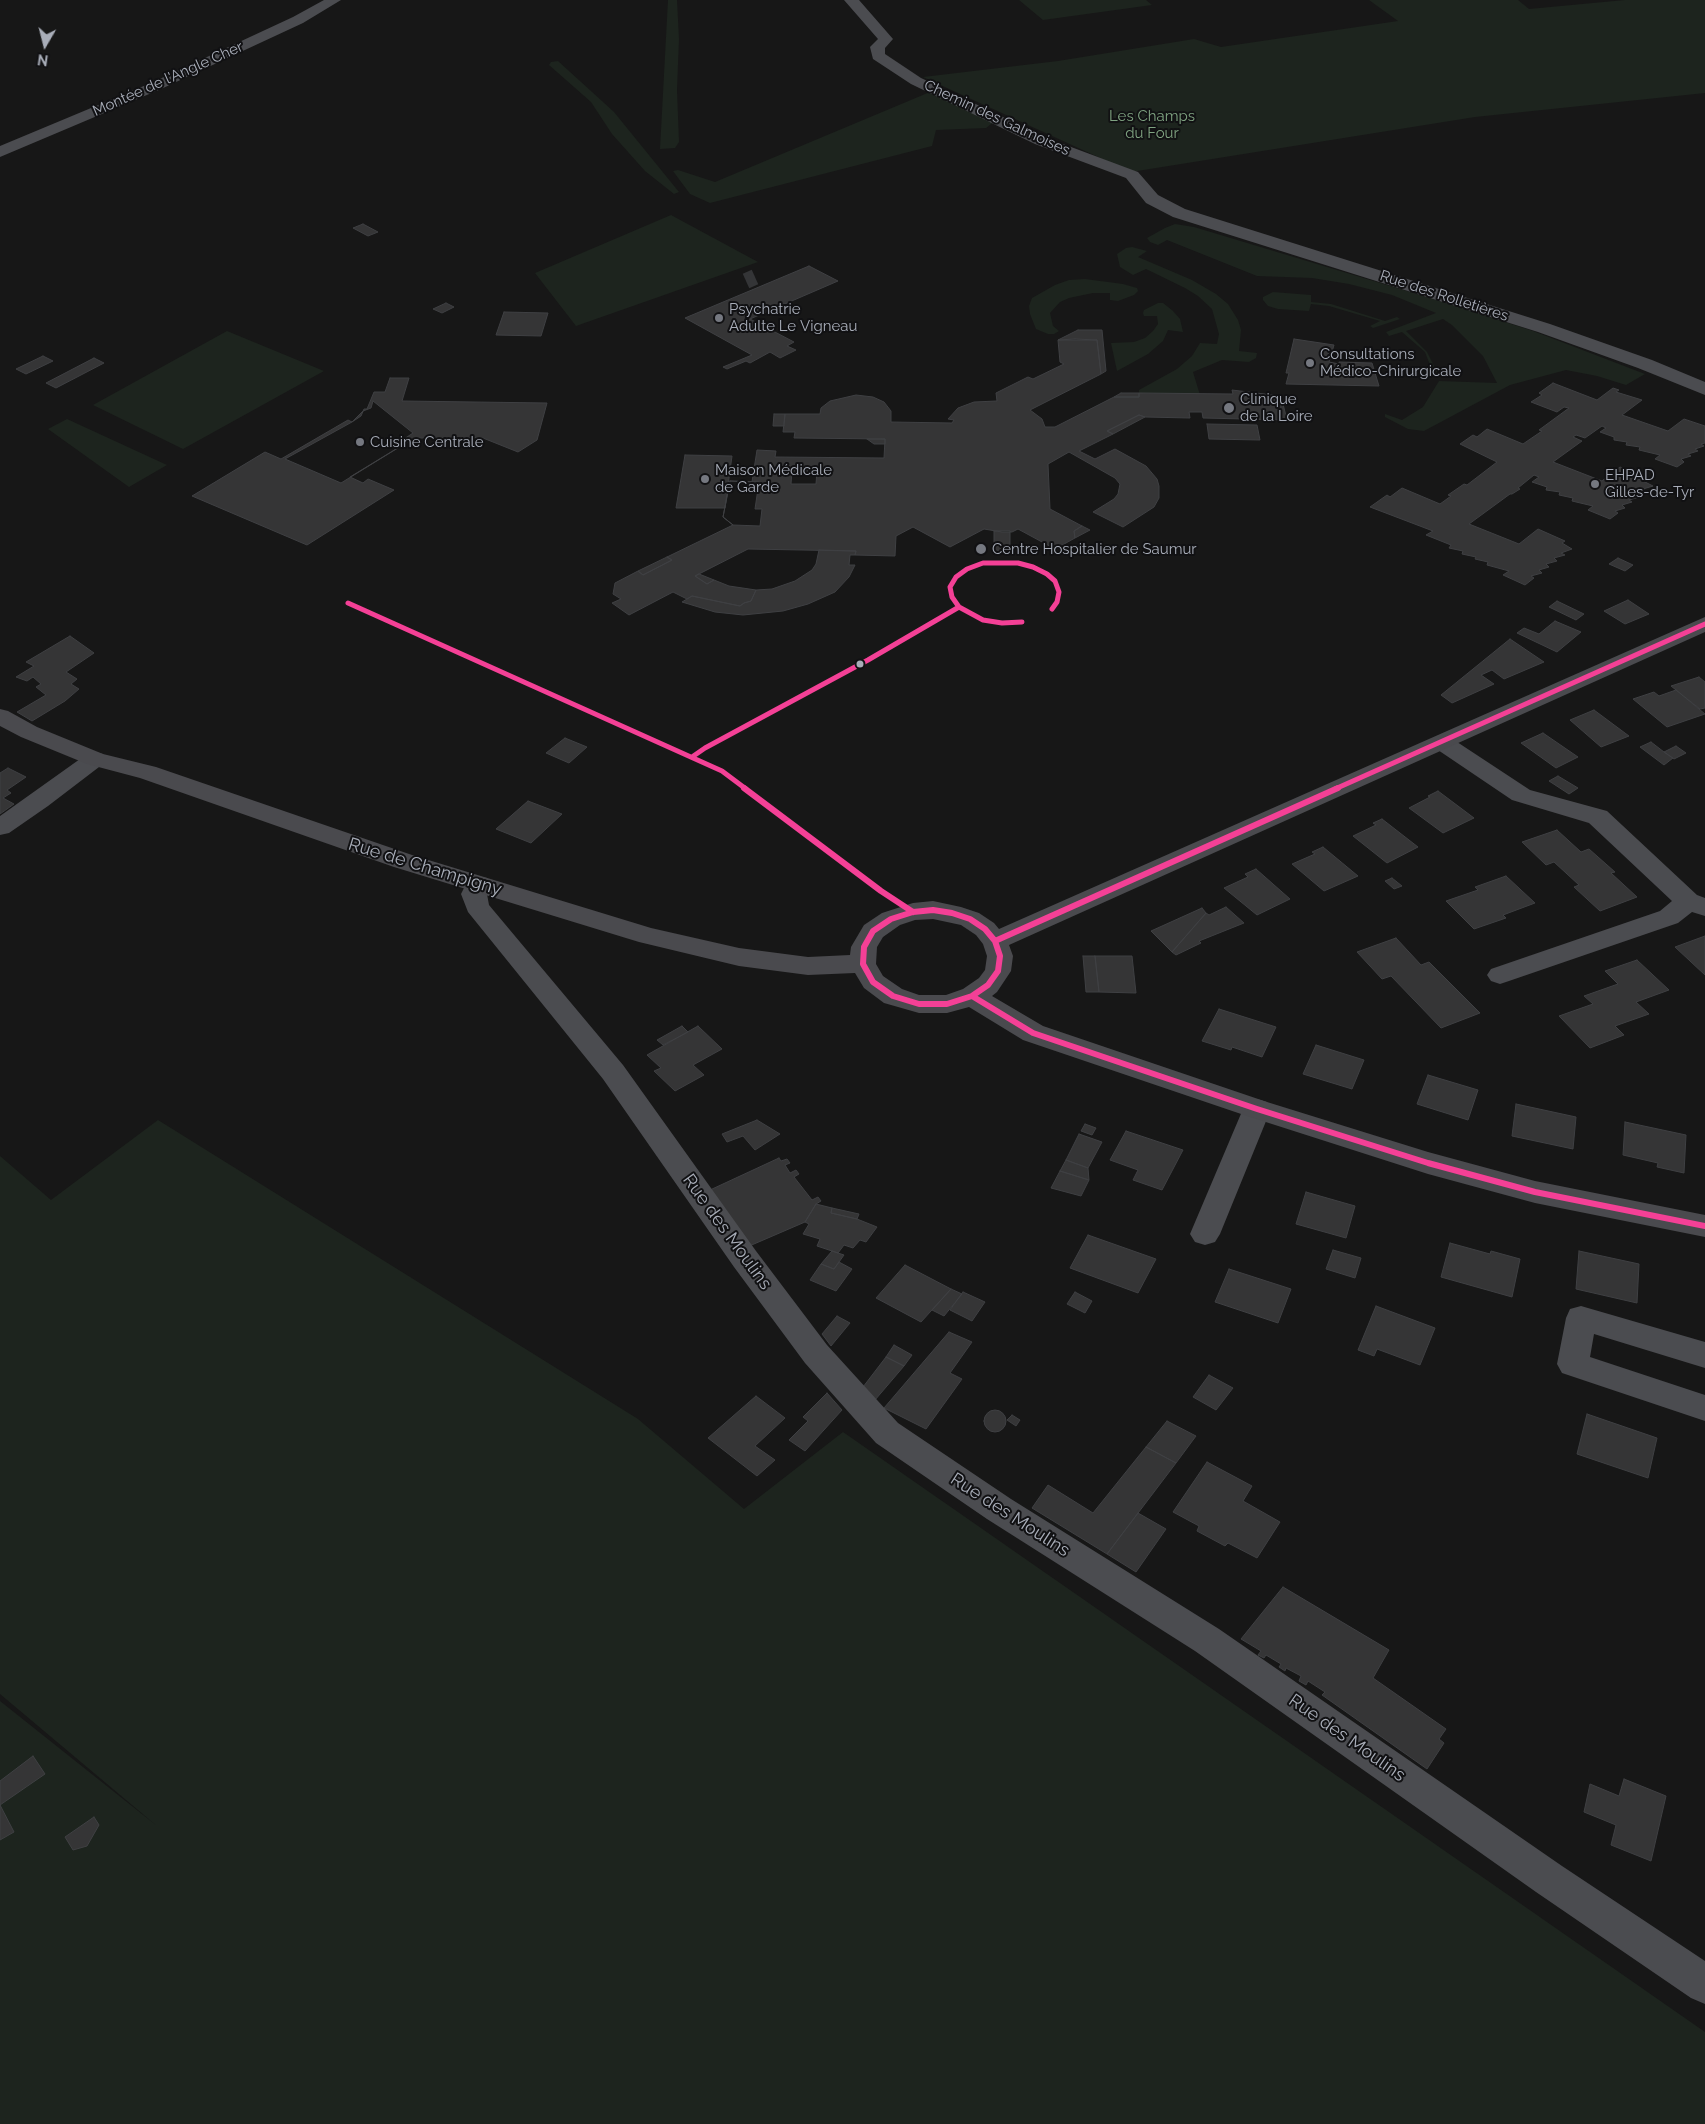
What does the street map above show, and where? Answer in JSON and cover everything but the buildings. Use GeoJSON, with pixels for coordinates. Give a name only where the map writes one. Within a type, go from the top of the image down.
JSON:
{"type":"FeatureCollection","features":[{"type":"Feature","properties":{"kind":"street","name":"Montée de l'Angle Cher"},"geometry":{"type":"LineString","coordinates":[[0,152],[156,86],[298,20],[334,0]]}},
{"type":"Feature","properties":{"kind":"street","name":"Chemin des Galmoises"},"geometry":{"type":"LineString","coordinates":[[851,0],[886,39],[877,47],[878,56],[916,81],[1041,141],[1132,175],[1152,199],[1179,213]]}},
{"type":"Feature","properties":{"kind":"street","name":"Rue des Rolletières"},"geometry":{"type":"LineString","coordinates":[[1179,213],[1544,328],[1645,364],[1705,389]]}},
{"type":"Feature","properties":{"kind":"street"},"geometry":{"type":"LineString","coordinates":[[995,941],[1443,743],[1705,624]]}},
{"type":"Feature","properties":{"kind":"street","name":"Rue de Champigny"},"geometry":{"type":"LineString","coordinates":[[0,716],[29,732],[95,759],[148,772],[324,835],[648,936],[739,957],[808,966],[863,964]]}},
{"type":"Feature","properties":{"kind":"street"},"geometry":{"type":"LineString","coordinates":[[1443,743],[1521,795],[1598,817],[1696,904],[1670,917],[1500,975]]}},
{"type":"Feature","properties":{"kind":"street"},"geometry":{"type":"LineString","coordinates":[[0,827],[95,759]]}},
{"type":"Feature","properties":{"kind":"street","name":"Rue des Moulins"},"geometry":{"type":"LineString","coordinates":[[478,884],[474,894],[477,906],[485,918],[613,1072],[745,1259],[816,1354],[887,1433],[999,1509],[1207,1640],[1549,1879],[1705,1984]]}},
{"type":"Feature","properties":{"kind":"street"},"geometry":{"type":"LineString","coordinates":[[933,910],[961,916],[985,929],[995,941],[1000,956],[998,971],[988,985],[972,996],[947,1004],[919,1004],[893,996],[873,982],[863,964],[864,947],[874,931],[891,919],[913,912],[933,910]]}},
{"type":"Feature","properties":{"kind":"street"},"geometry":{"type":"LineString","coordinates":[[972,996],[1033,1033],[1257,1109],[1428,1163],[1535,1192],[1705,1226]]}},
{"type":"Feature","properties":{"kind":"street"},"geometry":{"type":"LineString","coordinates":[[1205,1234],[1257,1109]]}},
{"type":"Feature","properties":{"kind":"street"},"geometry":{"type":"LineString","coordinates":[[1705,1355],[1581,1318],[1573,1364],[1705,1408]]}},
{"type":"Feature","properties":{"kind":"green space"},"geometry":{"type":"Polygon","coordinates":[[[668,0],[677,0],[679,142],[675,148],[660,149],[668,0]]]}},
{"type":"Feature","properties":{"kind":"green space"},"geometry":{"type":"Polygon","coordinates":[[[1019,0],[1146,0],[1152,5],[1043,20],[1019,0]]]}},
{"type":"Feature","properties":{"kind":"green space","name":"Les Champs du Four"},"geometry":{"type":"Polygon","coordinates":[[[1369,0],[1518,0],[1529,9],[1625,0],[1705,0],[1705,93],[1475,117],[1131,172],[923,77],[1058,61],[1194,39],[1221,47],[1398,21],[1369,0]]]}},
{"type":"Feature","properties":{"kind":"green space"},"geometry":{"type":"Polygon","coordinates":[[[558,61],[614,112],[679,192],[674,194],[645,171],[612,134],[591,102],[549,65],[551,62],[558,61]]]}},
{"type":"Feature","properties":{"kind":"green space"},"geometry":{"type":"Polygon","coordinates":[[[930,92],[995,121],[986,128],[936,130],[932,146],[710,203],[690,194],[673,171],[678,170],[715,182],[930,92]]]}},
{"type":"Feature","properties":{"kind":"green space"},"geometry":{"type":"Polygon","coordinates":[[[671,215],[758,262],[576,326],[535,273],[671,215]]]}},
{"type":"Feature","properties":{"kind":"green space"},"geometry":{"type":"Polygon","coordinates":[[[1175,224],[1194,227],[1430,298],[1533,331],[1645,374],[1626,385],[1597,376],[1566,370],[1510,385],[1424,431],[1408,429],[1385,417],[1385,414],[1402,420],[1423,407],[1439,381],[1497,383],[1483,356],[1452,325],[1443,319],[1406,331],[1427,352],[1436,370],[1455,371],[1455,373],[1416,371],[1417,369],[1432,370],[1425,352],[1402,332],[1389,336],[1386,332],[1436,313],[1392,295],[1349,284],[1312,278],[1257,276],[1167,240],[1158,245],[1150,242],[1147,238],[1175,224]]]}},
{"type":"Feature","properties":{"kind":"green space"},"geometry":{"type":"Polygon","coordinates":[[[1132,247],[1147,251],[1138,257],[1192,280],[1216,294],[1228,304],[1238,320],[1241,330],[1239,351],[1257,353],[1256,358],[1249,362],[1222,360],[1193,372],[1200,395],[1139,393],[1139,390],[1177,369],[1192,356],[1200,343],[1217,344],[1219,334],[1212,309],[1198,296],[1146,269],[1133,275],[1120,267],[1117,254],[1126,248],[1132,247]]]}},
{"type":"Feature","properties":{"kind":"green space"},"geometry":{"type":"Polygon","coordinates":[[[1085,279],[1123,284],[1137,288],[1138,291],[1134,295],[1118,301],[1110,300],[1110,293],[1093,293],[1069,298],[1060,302],[1050,313],[1053,326],[1059,331],[1054,334],[1048,334],[1036,329],[1030,314],[1029,306],[1032,298],[1055,285],[1069,280],[1085,279]]]}},
{"type":"Feature","properties":{"kind":"green space"},"geometry":{"type":"Polygon","coordinates":[[[1273,292],[1311,295],[1311,302],[1331,304],[1385,321],[1397,317],[1400,319],[1373,328],[1370,326],[1380,321],[1329,306],[1311,304],[1309,311],[1278,309],[1268,306],[1263,300],[1263,297],[1273,292]]]}},
{"type":"Feature","properties":{"kind":"green space"},"geometry":{"type":"Polygon","coordinates":[[[1158,303],[1163,303],[1180,319],[1183,332],[1168,330],[1163,341],[1148,354],[1117,371],[1111,343],[1134,342],[1145,338],[1158,324],[1157,316],[1144,316],[1144,310],[1158,303]]]}},
{"type":"Feature","properties":{"kind":"green space"},"geometry":{"type":"Polygon","coordinates":[[[227,331],[324,371],[183,449],[93,405],[227,331]]]}},
{"type":"Feature","properties":{"kind":"green space"},"geometry":{"type":"Polygon","coordinates":[[[67,419],[167,465],[129,487],[48,429],[67,419]]]}},
{"type":"Feature","properties":{"kind":"green space"},"geometry":{"type":"Polygon","coordinates":[[[158,1120],[638,1419],[744,1509],[843,1432],[1705,2032],[1705,2124],[0,2124],[0,1701],[157,1826],[0,1694],[0,1156],[51,1200],[158,1120]]]}},
{"type":"Feature","properties":{"kind":"tunnel"},"geometry":{"type":"LineString","coordinates":[[746,281],[755,277]]}},
{"type":"Feature","properties":{"kind":"transit line"},"geometry":{"type":"LineString","coordinates":[[1022,622],[1002,623],[983,620],[959,607],[952,597],[950,587],[956,577],[967,569],[983,563],[1018,563],[1033,567],[1047,574],[1055,581],[1059,592],[1057,602],[1052,609]]}},
{"type":"Feature","properties":{"kind":"transit line"},"geometry":{"type":"LineString","coordinates":[[348,603],[722,771],[881,891],[913,912]]}},
{"type":"Feature","properties":{"kind":"transit line"},"geometry":{"type":"LineString","coordinates":[[692,757],[705,748],[868,660],[959,607]]}},
{"type":"Feature","properties":{"kind":"transit line"},"geometry":{"type":"LineString","coordinates":[[995,941],[1705,624]]}},
{"type":"Feature","properties":{"kind":"transit line"},"geometry":{"type":"LineString","coordinates":[[933,910],[952,913],[970,919],[985,929],[995,941],[1000,956],[998,971],[988,985],[972,996],[947,1004],[919,1004],[893,996],[873,982],[863,964],[864,947],[873,931],[891,919],[913,912],[933,910]]}},
{"type":"Feature","properties":{"kind":"transit line"},"geometry":{"type":"LineString","coordinates":[[972,996],[1033,1033],[1257,1109],[1428,1163],[1535,1192],[1705,1226]]}},
{"type":"Feature","properties":{"kind":"place","name":"Psychatrie Adulte Le Vigneau"},"geometry":{"type":"Point","coordinates":[719,318]}},
{"type":"Feature","properties":{"kind":"place","name":"Consultations Médico-Chirurgicale"},"geometry":{"type":"Point","coordinates":[1310,363]}},
{"type":"Feature","properties":{"kind":"place","name":"Clinique de la Loire"},"geometry":{"type":"Point","coordinates":[1229,408]}},
{"type":"Feature","properties":{"kind":"place","name":"Cuisine Centrale"},"geometry":{"type":"Point","coordinates":[360,442]}},
{"type":"Feature","properties":{"kind":"place","name":"Maison Médicale de Garde"},"geometry":{"type":"Point","coordinates":[705,479]}},
{"type":"Feature","properties":{"kind":"place","name":"EHPAD Gilles-de-Tyr"},"geometry":{"type":"Point","coordinates":[1595,484]}},
{"type":"Feature","properties":{"kind":"place","name":"Centre Hospitalier de Saumur"},"geometry":{"type":"Point","coordinates":[981,549]}}]}
